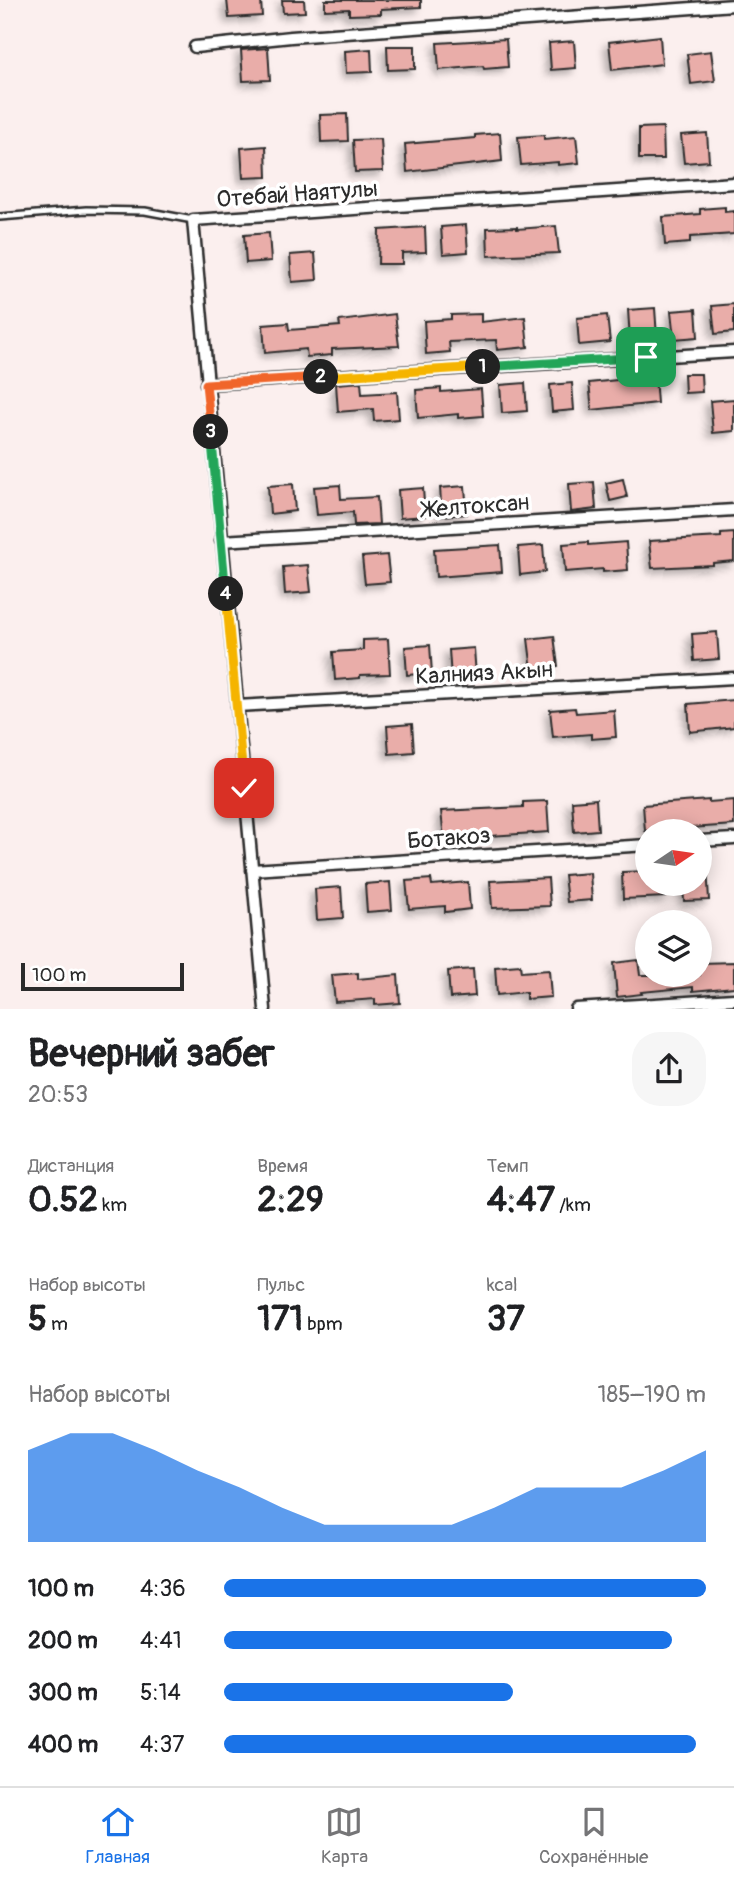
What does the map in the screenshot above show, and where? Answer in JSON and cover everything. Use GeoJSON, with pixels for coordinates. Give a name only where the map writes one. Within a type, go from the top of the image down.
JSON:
{"type":"FeatureCollection","features":[{"type":"Feature","properties":{"kind":"street"},"geometry":{"type":"LineString","coordinates":[[195,47],[291,37],[734,5]]}},
{"type":"Feature","properties":{"kind":"street","name":"Отебай Наятулы"},"geometry":{"type":"LineString","coordinates":[[265,1009],[193,220],[734,183]]}},
{"type":"Feature","properties":{"kind":"street"},"geometry":{"type":"LineString","coordinates":[[206,384],[734,352]]}},
{"type":"Feature","properties":{"kind":"street","name":"Желтоксан"},"geometry":{"type":"LineString","coordinates":[[221,541],[734,510]]}},
{"type":"Feature","properties":{"kind":"street","name":"Калнияз Акын"},"geometry":{"type":"LineString","coordinates":[[237,706],[734,678]]}},
{"type":"Feature","properties":{"kind":"street"},"geometry":{"type":"LineString","coordinates":[[712,840],[734,839]]}},
{"type":"Feature","properties":{"kind":"street","name":"Ботакоз"},"geometry":{"type":"LineString","coordinates":[[252,870],[635,846]]}},
{"type":"Feature","properties":{"kind":"street"},"geometry":{"type":"LineString","coordinates":[[576,1009],[734,999]]}},
{"type":"Feature","properties":{"kind":"lane"},"geometry":{"type":"LineString","coordinates":[[0,216],[86,210],[145,211],[193,220]]}},
{"type":"Feature","properties":{"kind":"building"},"geometry":{"type":"Polygon","coordinates":[[[227,0],[261,0],[262,16],[229,18],[227,0]]]}},
{"type":"Feature","properties":{"kind":"building"},"geometry":{"type":"Polygon","coordinates":[[[282,0],[304,0],[305,12],[283,13],[282,0]]]}},
{"type":"Feature","properties":{"kind":"building"},"geometry":{"type":"Polygon","coordinates":[[[325,0],[421,0],[421,7],[381,9],[381,14],[349,15],[349,9],[325,10],[325,0]]]}},
{"type":"Feature","properties":{"kind":"building"},"geometry":{"type":"Polygon","coordinates":[[[660,36],[662,64],[612,70],[609,42],[660,36]]]}},
{"type":"Feature","properties":{"kind":"building"},"geometry":{"type":"Polygon","coordinates":[[[506,39],[508,67],[439,70],[437,43],[506,39]]]}},
{"type":"Feature","properties":{"kind":"building"},"geometry":{"type":"Polygon","coordinates":[[[574,41],[576,68],[551,70],[549,43],[574,41]]]}},
{"type":"Feature","properties":{"kind":"building"},"geometry":{"type":"Polygon","coordinates":[[[387,46],[415,46],[415,69],[388,70],[387,46]]]}},
{"type":"Feature","properties":{"kind":"building"},"geometry":{"type":"Polygon","coordinates":[[[268,48],[270,80],[243,81],[241,50],[268,48]]]}},
{"type":"Feature","properties":{"kind":"building"},"geometry":{"type":"Polygon","coordinates":[[[371,49],[372,72],[346,73],[345,51],[371,49]]]}},
{"type":"Feature","properties":{"kind":"building"},"geometry":{"type":"Polygon","coordinates":[[[711,51],[715,81],[691,84],[687,54],[711,51]]]}},
{"type":"Feature","properties":{"kind":"building"},"geometry":{"type":"Polygon","coordinates":[[[347,114],[348,141],[321,142],[320,115],[347,114]]]}},
{"type":"Feature","properties":{"kind":"building"},"geometry":{"type":"Polygon","coordinates":[[[663,127],[664,159],[639,159],[639,128],[663,127]]]}},
{"type":"Feature","properties":{"kind":"building"},"geometry":{"type":"Polygon","coordinates":[[[500,133],[502,161],[407,172],[405,144],[500,133]]]}},
{"type":"Feature","properties":{"kind":"building"},"geometry":{"type":"Polygon","coordinates":[[[707,133],[709,161],[684,163],[681,135],[707,133]]]}},
{"type":"Feature","properties":{"kind":"building"},"geometry":{"type":"Polygon","coordinates":[[[544,135],[544,139],[576,136],[579,163],[521,165],[518,137],[544,135]]]}},
{"type":"Feature","properties":{"kind":"building"},"geometry":{"type":"Polygon","coordinates":[[[381,139],[383,171],[355,172],[353,140],[381,139]]]}},
{"type":"Feature","properties":{"kind":"building"},"geometry":{"type":"Polygon","coordinates":[[[266,146],[267,177],[243,178],[241,148],[266,146]]]}},
{"type":"Feature","properties":{"kind":"building"},"geometry":{"type":"Polygon","coordinates":[[[725,207],[725,212],[734,211],[734,234],[690,237],[690,243],[665,245],[663,217],[700,214],[700,209],[725,207]]]}},
{"type":"Feature","properties":{"kind":"building"},"geometry":{"type":"Polygon","coordinates":[[[466,225],[468,252],[443,254],[441,227],[466,225]]]}},
{"type":"Feature","properties":{"kind":"building"},"geometry":{"type":"Polygon","coordinates":[[[556,226],[559,253],[488,256],[487,228],[556,226]]]}},
{"type":"Feature","properties":{"kind":"building"},"geometry":{"type":"Polygon","coordinates":[[[425,227],[426,252],[402,253],[402,264],[378,264],[379,230],[425,227]]]}},
{"type":"Feature","properties":{"kind":"building"},"geometry":{"type":"Polygon","coordinates":[[[269,233],[271,261],[246,263],[244,235],[269,233]]]}},
{"type":"Feature","properties":{"kind":"building"},"geometry":{"type":"Polygon","coordinates":[[[315,253],[317,280],[292,282],[290,255],[315,253]]]}},
{"type":"Feature","properties":{"kind":"building"},"geometry":{"type":"Polygon","coordinates":[[[734,304],[734,332],[715,334],[712,306],[734,304]]]}},
{"type":"Feature","properties":{"kind":"building"},"geometry":{"type":"Polygon","coordinates":[[[655,308],[657,337],[630,339],[628,310],[655,308]]]}},
{"type":"Feature","properties":{"kind":"building"},"geometry":{"type":"Polygon","coordinates":[[[696,309],[698,337],[674,339],[671,311],[696,309]]]}},
{"type":"Feature","properties":{"kind":"building"},"geometry":{"type":"Polygon","coordinates":[[[395,314],[399,346],[332,349],[332,355],[307,357],[306,349],[265,353],[263,325],[288,323],[289,330],[340,326],[339,321],[395,314]]]}},
{"type":"Feature","properties":{"kind":"building"},"geometry":{"type":"Polygon","coordinates":[[[481,314],[481,322],[525,317],[528,347],[497,350],[496,340],[449,342],[450,352],[426,354],[424,321],[451,319],[451,315],[481,314]]]}},
{"type":"Feature","properties":{"kind":"building"},"geometry":{"type":"Polygon","coordinates":[[[607,315],[610,342],[579,345],[577,318],[607,315]]]}},
{"type":"Feature","properties":{"kind":"building"},"geometry":{"type":"Polygon","coordinates":[[[684,374],[701,374],[702,392],[685,393],[684,374]]]}},
{"type":"Feature","properties":{"kind":"building"},"geometry":{"type":"Polygon","coordinates":[[[655,376],[657,403],[592,410],[589,383],[655,376]]]}},
{"type":"Feature","properties":{"kind":"building"},"geometry":{"type":"Polygon","coordinates":[[[361,382],[362,394],[397,392],[399,419],[374,421],[373,409],[338,412],[336,384],[361,382]]]}},
{"type":"Feature","properties":{"kind":"building"},"geometry":{"type":"Polygon","coordinates":[[[525,383],[527,411],[502,413],[500,385],[525,383]]]}},
{"type":"Feature","properties":{"kind":"building"},"geometry":{"type":"Polygon","coordinates":[[[572,383],[574,410],[552,412],[550,385],[572,383]]]}},
{"type":"Feature","properties":{"kind":"building"},"geometry":{"type":"Polygon","coordinates":[[[441,388],[441,392],[481,389],[483,416],[458,418],[458,414],[418,418],[416,390],[441,388]]]}},
{"type":"Feature","properties":{"kind":"building"},"geometry":{"type":"Polygon","coordinates":[[[734,399],[734,431],[713,433],[710,401],[734,399]]]}},
{"type":"Feature","properties":{"kind":"building"},"geometry":{"type":"Polygon","coordinates":[[[623,479],[627,497],[610,501],[606,483],[623,479]]]}},
{"type":"Feature","properties":{"kind":"building"},"geometry":{"type":"Polygon","coordinates":[[[594,482],[596,509],[571,512],[569,484],[594,482]]]}},
{"type":"Feature","properties":{"kind":"building"},"geometry":{"type":"Polygon","coordinates":[[[293,484],[295,511],[270,514],[268,486],[293,484]]]}},
{"type":"Feature","properties":{"kind":"building"},"geometry":{"type":"Polygon","coordinates":[[[340,485],[341,499],[377,497],[379,524],[354,525],[353,512],[317,515],[314,487],[340,485]]]}},
{"type":"Feature","properties":{"kind":"building"},"geometry":{"type":"Polygon","coordinates":[[[465,486],[467,514],[442,516],[440,488],[465,486]]]}},
{"type":"Feature","properties":{"kind":"building"},"geometry":{"type":"Polygon","coordinates":[[[423,488],[425,516],[400,518],[398,490],[423,488]]]}},
{"type":"Feature","properties":{"kind":"building"},"geometry":{"type":"Polygon","coordinates":[[[734,533],[734,561],[713,565],[652,568],[649,541],[721,537],[721,534],[734,533]]]}},
{"type":"Feature","properties":{"kind":"building"},"geometry":{"type":"Polygon","coordinates":[[[588,542],[588,545],[626,542],[628,570],[565,572],[563,544],[588,542]]]}},
{"type":"Feature","properties":{"kind":"building"},"geometry":{"type":"Polygon","coordinates":[[[500,545],[502,572],[436,577],[434,549],[500,545]]]}},
{"type":"Feature","properties":{"kind":"building"},"geometry":{"type":"Polygon","coordinates":[[[543,545],[545,572],[520,575],[518,547],[543,545]]]}},
{"type":"Feature","properties":{"kind":"building"},"geometry":{"type":"Polygon","coordinates":[[[387,555],[390,582],[365,584],[362,557],[387,555]]]}},
{"type":"Feature","properties":{"kind":"building"},"geometry":{"type":"Polygon","coordinates":[[[308,565],[311,592],[285,594],[283,567],[308,565]]]}},
{"type":"Feature","properties":{"kind":"building"},"geometry":{"type":"Polygon","coordinates":[[[717,632],[719,659],[694,661],[692,634],[717,632]]]}},
{"type":"Feature","properties":{"kind":"building"},"geometry":{"type":"Polygon","coordinates":[[[554,636],[558,666],[532,670],[528,639],[554,636]]]}},
{"type":"Feature","properties":{"kind":"building"},"geometry":{"type":"Polygon","coordinates":[[[388,639],[390,674],[360,675],[360,678],[335,680],[333,652],[363,650],[363,640],[388,639]]]}},
{"type":"Feature","properties":{"kind":"building"},"geometry":{"type":"Polygon","coordinates":[[[430,645],[432,673],[407,675],[405,647],[430,645]]]}},
{"type":"Feature","properties":{"kind":"building"},"geometry":{"type":"Polygon","coordinates":[[[474,648],[476,676],[451,678],[449,650],[474,648]]]}},
{"type":"Feature","properties":{"kind":"building"},"geometry":{"type":"Polygon","coordinates":[[[734,700],[734,727],[690,732],[688,704],[734,700]]]}},
{"type":"Feature","properties":{"kind":"building"},"geometry":{"type":"Polygon","coordinates":[[[575,708],[576,713],[614,710],[616,737],[591,739],[591,734],[553,737],[550,710],[575,708]]]}},
{"type":"Feature","properties":{"kind":"building"},"geometry":{"type":"Polygon","coordinates":[[[412,724],[414,752],[389,754],[387,726],[412,724]]]}},
{"type":"Feature","properties":{"kind":"building"},"geometry":{"type":"Polygon","coordinates":[[[596,799],[598,830],[574,832],[572,801],[596,799]]]}},
{"type":"Feature","properties":{"kind":"building"},"geometry":{"type":"Polygon","coordinates":[[[734,800],[734,825],[712,826],[712,819],[644,819],[643,805],[734,800]]]}},
{"type":"Feature","properties":{"kind":"building"},"geometry":{"type":"Polygon","coordinates":[[[547,801],[549,832],[444,839],[441,811],[523,807],[523,802],[547,801]]]}},
{"type":"Feature","properties":{"kind":"building"},"geometry":{"type":"Polygon","coordinates":[[[622,872],[635,872],[635,896],[666,897],[623,899],[622,872]]]}},
{"type":"Feature","properties":{"kind":"building"},"geometry":{"type":"Polygon","coordinates":[[[590,873],[592,900],[567,902],[564,875],[590,873]]]}},
{"type":"Feature","properties":{"kind":"building"},"geometry":{"type":"Polygon","coordinates":[[[548,878],[550,906],[492,908],[490,881],[548,878]]]}},
{"type":"Feature","properties":{"kind":"building"},"geometry":{"type":"Polygon","coordinates":[[[431,879],[432,885],[468,882],[470,909],[445,912],[445,906],[409,909],[406,881],[431,879]]]}},
{"type":"Feature","properties":{"kind":"building"},"geometry":{"type":"Polygon","coordinates":[[[390,882],[392,910],[367,912],[365,884],[390,882]]]}},
{"type":"Feature","properties":{"kind":"building"},"geometry":{"type":"Polygon","coordinates":[[[341,887],[343,918],[317,920],[315,889],[341,887]]]}},
{"type":"Feature","properties":{"kind":"building"},"geometry":{"type":"Polygon","coordinates":[[[684,896],[709,896],[709,900],[684,901],[684,896]]]}},
{"type":"Feature","properties":{"kind":"building"},"geometry":{"type":"Polygon","coordinates":[[[635,960],[635,987],[693,987],[617,997],[614,963],[635,960]]]}},
{"type":"Feature","properties":{"kind":"building"},"geometry":{"type":"Polygon","coordinates":[[[734,962],[734,987],[693,991],[693,987],[712,987],[712,963],[734,962]]]}},
{"type":"Feature","properties":{"kind":"building"},"geometry":{"type":"Polygon","coordinates":[[[520,965],[521,972],[549,970],[551,997],[526,999],[526,992],[497,995],[495,967],[520,965]]]}},
{"type":"Feature","properties":{"kind":"building"},"geometry":{"type":"Polygon","coordinates":[[[473,969],[475,996],[450,998],[448,971],[473,969]]]}},
{"type":"Feature","properties":{"kind":"building"},"geometry":{"type":"Polygon","coordinates":[[[358,973],[358,979],[398,975],[400,1003],[375,1005],[375,999],[335,1002],[332,975],[358,973]]]}},
{"type":"Feature","properties":{"kind":"route"},"geometry":{"type":"LineString","coordinates":[[244,788],[206,384],[646,357]]}}]}
